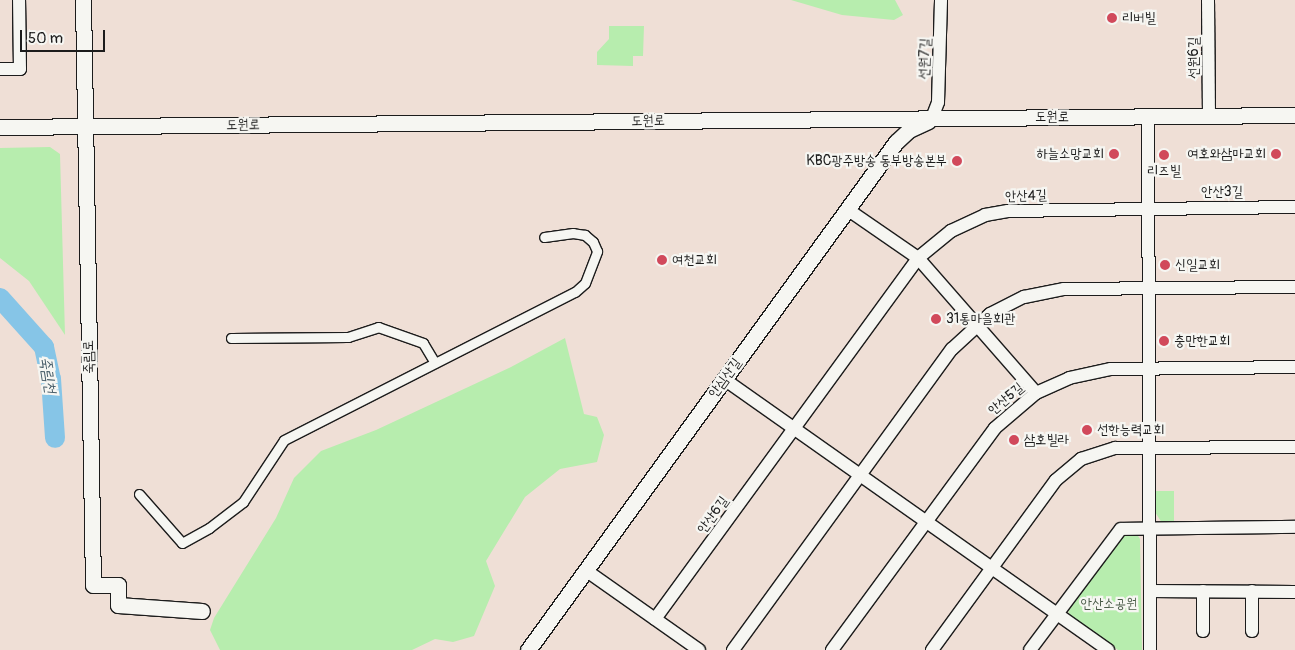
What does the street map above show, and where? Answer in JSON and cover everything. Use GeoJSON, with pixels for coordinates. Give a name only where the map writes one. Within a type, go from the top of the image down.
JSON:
{"type":"FeatureCollection","features":[{"type":"Feature","properties":{"kind":"street"},"geometry":{"type":"LineString","coordinates":[[0,70],[20,69],[19,0]]}},
{"type":"Feature","properties":{"kind":"street","name":"죽림로"},"geometry":{"type":"LineString","coordinates":[[83,0],[93,585],[118,586],[118,605],[202,611]]}},
{"type":"Feature","properties":{"kind":"street","name":"선원7길"},"geometry":{"type":"LineString","coordinates":[[932,118],[938,102],[941,0]]}},
{"type":"Feature","properties":{"kind":"street","name":"선원6길"},"geometry":{"type":"LineString","coordinates":[[1208,0],[1209,116]]}},
{"type":"Feature","properties":{"kind":"street","name":"도원로"},"geometry":{"type":"LineString","coordinates":[[0,127],[1295,115]]}},
{"type":"Feature","properties":{"kind":"street"},"geometry":{"type":"LineString","coordinates":[[1148,117],[1150,650]]}},
{"type":"Feature","properties":{"kind":"street","name":"안심산길"},"geometry":{"type":"LineString","coordinates":[[528,650],[899,138],[932,118]]}},
{"type":"Feature","properties":{"kind":"street","name":"안산3길"},"geometry":{"type":"LineString","coordinates":[[1149,207],[1295,207]]}},
{"type":"Feature","properties":{"kind":"street","name":"안산4길"},"geometry":{"type":"LineString","coordinates":[[918,258],[951,231],[992,213],[1149,207]]}},
{"type":"Feature","properties":{"kind":"street"},"geometry":{"type":"LineString","coordinates":[[847,209],[918,258],[1036,393]]}},
{"type":"Feature","properties":{"kind":"street"},"geometry":{"type":"LineString","coordinates":[[139,494],[182,543],[210,528],[243,502],[284,440],[575,292],[585,283],[597,252],[593,242],[585,235],[573,233],[544,237]]}},
{"type":"Feature","properties":{"kind":"street"},"geometry":{"type":"LineString","coordinates":[[794,428],[918,258]]}},
{"type":"Feature","properties":{"kind":"street"},"geometry":{"type":"LineString","coordinates":[[733,650],[952,349],[976,324],[1010,303],[1042,293],[1076,288],[1295,287]]}},
{"type":"Feature","properties":{"kind":"street"},"geometry":{"type":"LineString","coordinates":[[232,338],[348,337],[378,327],[423,343],[435,363]]}},
{"type":"Feature","properties":{"kind":"street"},"geometry":{"type":"LineString","coordinates":[[1149,368],[1295,367]]}},
{"type":"Feature","properties":{"kind":"street","name":"안산5길"},"geometry":{"type":"LineString","coordinates":[[926,521],[995,428],[1036,393],[1080,374],[1119,368],[1149,368]]}},
{"type":"Feature","properties":{"kind":"street"},"geometry":{"type":"LineString","coordinates":[[724,379],[1108,650]]}},
{"type":"Feature","properties":{"kind":"street","name":"안산6길"},"geometry":{"type":"LineString","coordinates":[[656,620],[794,428]]}},
{"type":"Feature","properties":{"kind":"street"},"geometry":{"type":"LineString","coordinates":[[932,650],[1069,467],[1107,450],[1149,447],[1295,447]]}},
{"type":"Feature","properties":{"kind":"street"},"geometry":{"type":"LineString","coordinates":[[832,650],[926,521]]}},
{"type":"Feature","properties":{"kind":"street"},"geometry":{"type":"LineString","coordinates":[[1030,650],[1118,530],[1149,527],[1295,527]]}},
{"type":"Feature","properties":{"kind":"street"},"geometry":{"type":"LineString","coordinates":[[587,571],[699,650]]}},
{"type":"Feature","properties":{"kind":"street"},"geometry":{"type":"LineString","coordinates":[[1150,592],[1295,592]]}},
{"type":"Feature","properties":{"kind":"street"},"geometry":{"type":"LineString","coordinates":[[1203,592],[1203,631]]}},
{"type":"Feature","properties":{"kind":"street"},"geometry":{"type":"LineString","coordinates":[[1252,592],[1252,631]]}},
{"type":"Feature","properties":{"kind":"green space"},"geometry":{"type":"Polygon","coordinates":[[[791,0],[895,0],[903,15],[894,20],[842,15],[791,0]]]}},
{"type":"Feature","properties":{"kind":"green space"},"geometry":{"type":"Polygon","coordinates":[[[609,26],[644,26],[643,56],[633,56],[633,66],[597,65],[597,52],[609,39],[609,26]]]}},
{"type":"Feature","properties":{"kind":"green space"},"geometry":{"type":"Polygon","coordinates":[[[50,147],[60,154],[65,335],[29,281],[0,258],[0,148],[50,147]]]}},
{"type":"Feature","properties":{"kind":"green space"},"geometry":{"type":"Polygon","coordinates":[[[565,338],[584,414],[597,417],[604,435],[597,462],[560,469],[525,497],[486,561],[495,586],[474,636],[453,642],[435,639],[412,650],[220,650],[210,630],[214,618],[276,518],[294,478],[321,451],[376,430],[511,367],[565,338]]]}},
{"type":"Feature","properties":{"kind":"green space"},"geometry":{"type":"Polygon","coordinates":[[[1155,491],[1174,491],[1174,523],[1162,523],[1155,512],[1155,491]]]}},
{"type":"Feature","properties":{"kind":"green space","name":"안산소공원"},"geometry":{"type":"Polygon","coordinates":[[[1136,533],[1140,539],[1142,650],[1118,650],[1069,616],[1068,607],[1119,536],[1136,533]]]}},
{"type":"Feature","properties":{"kind":"waterway","name":"죽림천"},"geometry":{"type":"LineString","coordinates":[[0,298],[44,347],[51,379],[55,438]]}},
{"type":"Feature","properties":{"kind":"place","name":"리버빌"},"geometry":{"type":"Point","coordinates":[1112,18]}},
{"type":"Feature","properties":{"kind":"place","name":"하늘소망교회"},"geometry":{"type":"Point","coordinates":[1114,154]}},
{"type":"Feature","properties":{"kind":"place","name":"여호와삼마교회"},"geometry":{"type":"Point","coordinates":[1276,154]}},
{"type":"Feature","properties":{"kind":"place","name":"리즈빌"},"geometry":{"type":"Point","coordinates":[1164,155]}},
{"type":"Feature","properties":{"kind":"place","name":"KBC광주방송 동부방송본부"},"geometry":{"type":"Point","coordinates":[957,161]}},
{"type":"Feature","properties":{"kind":"place","name":"여천교회"},"geometry":{"type":"Point","coordinates":[662,260]}},
{"type":"Feature","properties":{"kind":"place","name":"신일교회"},"geometry":{"type":"Point","coordinates":[1165,265]}},
{"type":"Feature","properties":{"kind":"place","name":"31통마을회관"},"geometry":{"type":"Point","coordinates":[936,319]}},
{"type":"Feature","properties":{"kind":"place","name":"충만한교회"},"geometry":{"type":"Point","coordinates":[1164,341]}},
{"type":"Feature","properties":{"kind":"place","name":"선한능력교회"},"geometry":{"type":"Point","coordinates":[1087,430]}},
{"type":"Feature","properties":{"kind":"place","name":"삼호빌라"},"geometry":{"type":"Point","coordinates":[1014,440]}}]}
